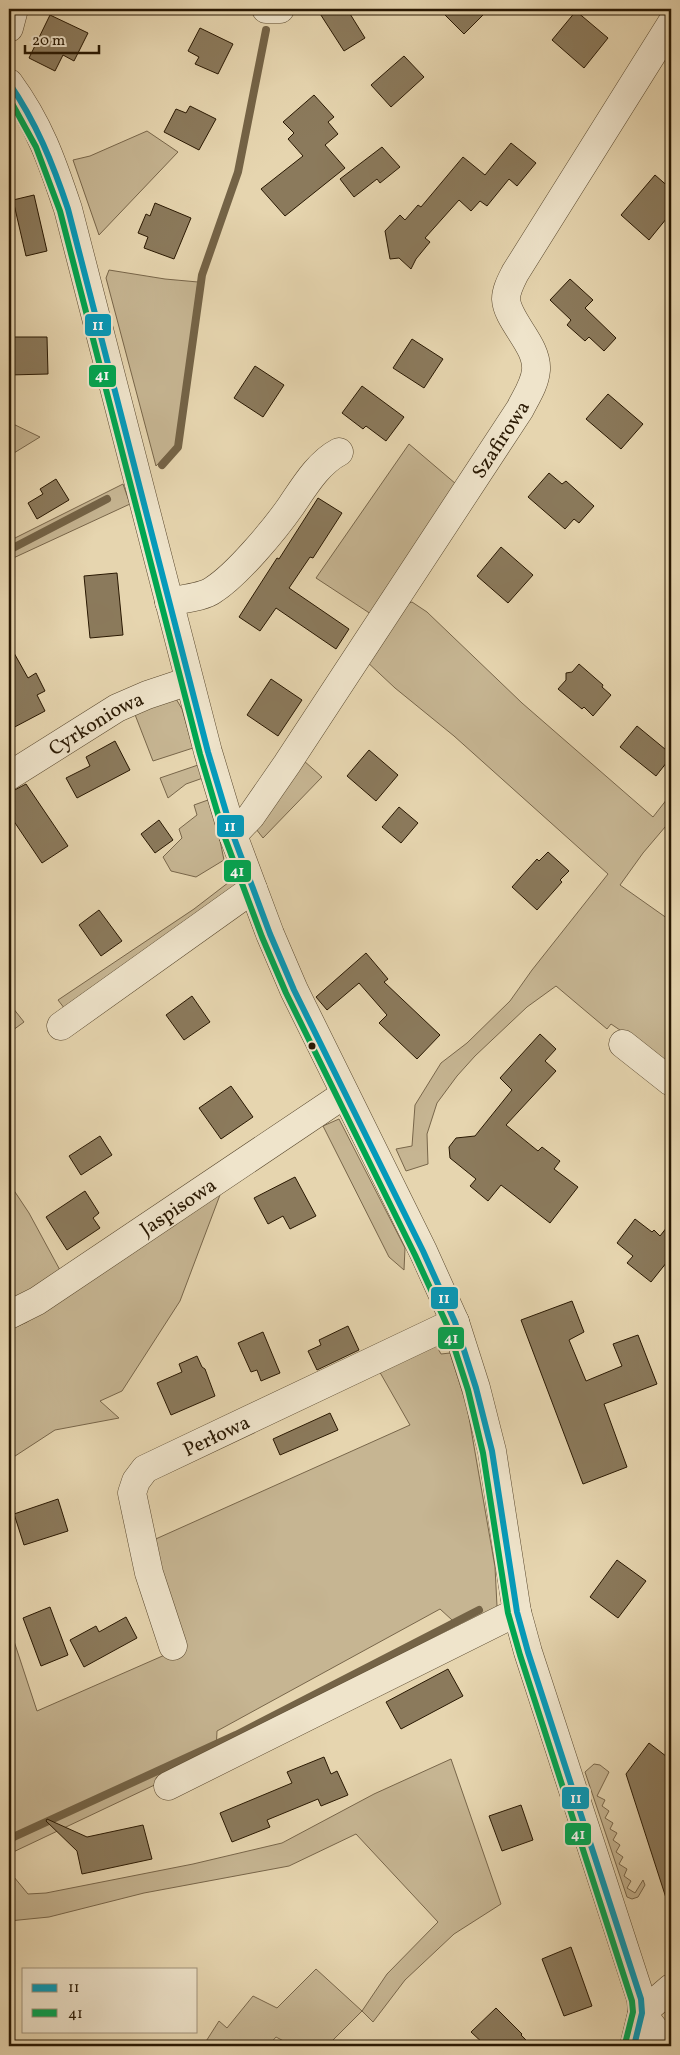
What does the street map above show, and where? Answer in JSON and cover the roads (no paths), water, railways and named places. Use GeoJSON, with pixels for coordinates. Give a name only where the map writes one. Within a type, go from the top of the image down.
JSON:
{"type":"FeatureCollection","features":[{"type":"Feature","properties":{"kind":"street"},"geometry":{"type":"LineString","coordinates":[[9,28],[14,9]]}},
{"type":"Feature","properties":{"kind":"street"},"geometry":{"type":"LineString","coordinates":[[266,9],[280,9]]}},
{"type":"Feature","properties":{"kind":"street","name":"Szafirowa"},"geometry":{"type":"LineString","coordinates":[[233,835],[251,816],[287,764],[520,409],[532,386],[536,369],[535,356],[510,311],[506,300],[509,287],[515,274],[671,24]]}},
{"type":"Feature","properties":{"kind":"street"},"geometry":{"type":"LineString","coordinates":[[9,84],[27,108],[42,136],[68,209],[210,760],[233,835],[294,990],[423,1251],[455,1322],[476,1388],[492,1451],[517,1612],[528,1652],[637,1985],[642,2013],[634,2046]]}},
{"type":"Feature","properties":{"kind":"street"},"geometry":{"type":"LineString","coordinates":[[169,602],[212,592],[237,569],[283,518],[307,482],[329,457],[339,452]]}},
{"type":"Feature","properties":{"kind":"street","name":"Cyrkoniowa"},"geometry":{"type":"LineString","coordinates":[[9,776],[117,708],[147,695],[190,682]]}},
{"type":"Feature","properties":{"kind":"street"},"geometry":{"type":"LineString","coordinates":[[61,1026],[253,889]]}},
{"type":"Feature","properties":{"kind":"street"},"geometry":{"type":"LineString","coordinates":[[623,1044],[671,1082]]}},
{"type":"Feature","properties":{"kind":"street","name":"Jaspisowa"},"geometry":{"type":"LineString","coordinates":[[9,1315],[37,1301],[345,1094]]}},
{"type":"Feature","properties":{"kind":"street","name":"Perłowa"},"geometry":{"type":"LineString","coordinates":[[173,1646],[149,1573],[132,1493],[136,1481],[145,1469],[455,1322]]}},
{"type":"Feature","properties":{"kind":"street"},"geometry":{"type":"LineString","coordinates":[[168,1786],[517,1612]]}},
{"type":"Feature","properties":{"kind":"street"},"geometry":{"type":"LineString","coordinates":[[642,2013],[671,1988]]}},
{"type":"Feature","properties":{"kind":"street"},"geometry":{"type":"LineString","coordinates":[[642,2013],[667,2046]]}},
{"type":"Feature","properties":{"kind":"waterway"},"geometry":{"type":"LineString","coordinates":[[162,465],[178,447],[202,275],[238,172],[266,30]]}},
{"type":"Feature","properties":{"kind":"waterway"},"geometry":{"type":"LineString","coordinates":[[9,550],[107,499]]}},
{"type":"Feature","properties":{"kind":"waterway"},"geometry":{"type":"LineString","coordinates":[[9,1839],[236,1735],[479,1610]]}}]}
